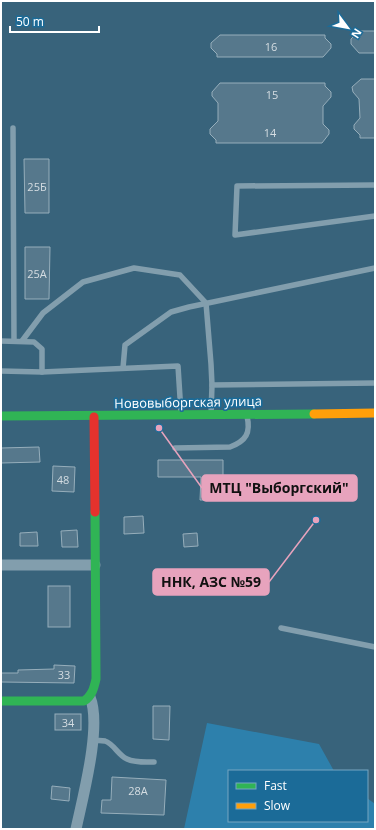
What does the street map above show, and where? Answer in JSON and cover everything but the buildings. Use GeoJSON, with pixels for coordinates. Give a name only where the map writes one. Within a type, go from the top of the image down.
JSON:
{"type":"FeatureCollection","features":[{"type":"Feature","properties":{"kind":"street","name":"Нововыборгская улица"},"geometry":{"type":"LineString","coordinates":[[1,416],[94,417],[211,414],[375,414]]}},
{"type":"Feature","properties":{"kind":"street"},"geometry":{"type":"LineString","coordinates":[[87,699],[94,690],[96,679],[94,417]]}},
{"type":"Feature","properties":{"kind":"street"},"geometry":{"type":"LineString","coordinates":[[1,565],[95,565]]}},
{"type":"Feature","properties":{"kind":"street"},"geometry":{"type":"LineString","coordinates":[[1,701],[87,699],[93,704],[93,740],[76,829]]}},
{"type":"Feature","properties":{"kind":"lane"},"geometry":{"type":"LineString","coordinates":[[13,128],[14,341]]}},
{"type":"Feature","properties":{"kind":"lane"},"geometry":{"type":"LineString","coordinates":[[375,185],[237,186],[235,235],[375,216]]}},
{"type":"Feature","properties":{"kind":"lane"},"geometry":{"type":"LineString","coordinates":[[22,342],[43,313],[83,282],[134,268],[180,275],[206,303],[212,385],[211,414]]}},
{"type":"Feature","properties":{"kind":"lane"},"geometry":{"type":"LineString","coordinates":[[123,368],[125,346],[171,312],[206,303],[375,268]]}},
{"type":"Feature","properties":{"kind":"lane"},"geometry":{"type":"LineString","coordinates":[[1,341],[34,342],[42,349],[42,372]]}},
{"type":"Feature","properties":{"kind":"lane"},"geometry":{"type":"LineString","coordinates":[[1,371],[42,372],[178,366],[181,415]]}},
{"type":"Feature","properties":{"kind":"lane"},"geometry":{"type":"LineString","coordinates":[[212,385],[375,383]]}},
{"type":"Feature","properties":{"kind":"lane"},"geometry":{"type":"LineString","coordinates":[[175,448],[230,447],[238,444],[244,439],[248,432],[249,423],[247,414]]}},
{"type":"Feature","properties":{"kind":"lane"},"geometry":{"type":"LineString","coordinates":[[280,628],[375,647]]}},
{"type":"Feature","properties":{"kind":"lane"},"geometry":{"type":"LineString","coordinates":[[93,740],[104,741],[110,744],[117,752],[132,761],[154,762]]}},
{"type":"Feature","properties":{"kind":"shaded area"},"geometry":{"type":"Polygon","coordinates":[[[207,723],[319,744],[333,770],[228,770],[228,822],[368,822],[368,799],[375,804],[375,829],[184,829],[207,723]]]}},
{"type":"Feature","properties":{"kind":"traffic: fast"},"geometry":{"type":"LineString","coordinates":[[1,416],[314,414]]}},
{"type":"Feature","properties":{"kind":"traffic: fast"},"geometry":{"type":"LineString","coordinates":[[1,701],[84,701],[92,692],[96,679],[95,512]]}},
{"type":"Feature","properties":{"kind":"traffic: slow"},"geometry":{"type":"LineString","coordinates":[[314,414],[375,413]]}},
{"type":"Feature","properties":{"kind":"traffic: jam"},"geometry":{"type":"LineString","coordinates":[[94,417],[95,512]]}},
{"type":"Feature","properties":{"kind":"place","name":"МТЦ \"Выборгский\""},"geometry":{"type":"Point","coordinates":[159,428]}},
{"type":"Feature","properties":{"kind":"place","name":"ННК, АЗС №59"},"geometry":{"type":"Point","coordinates":[316,520]}}]}
